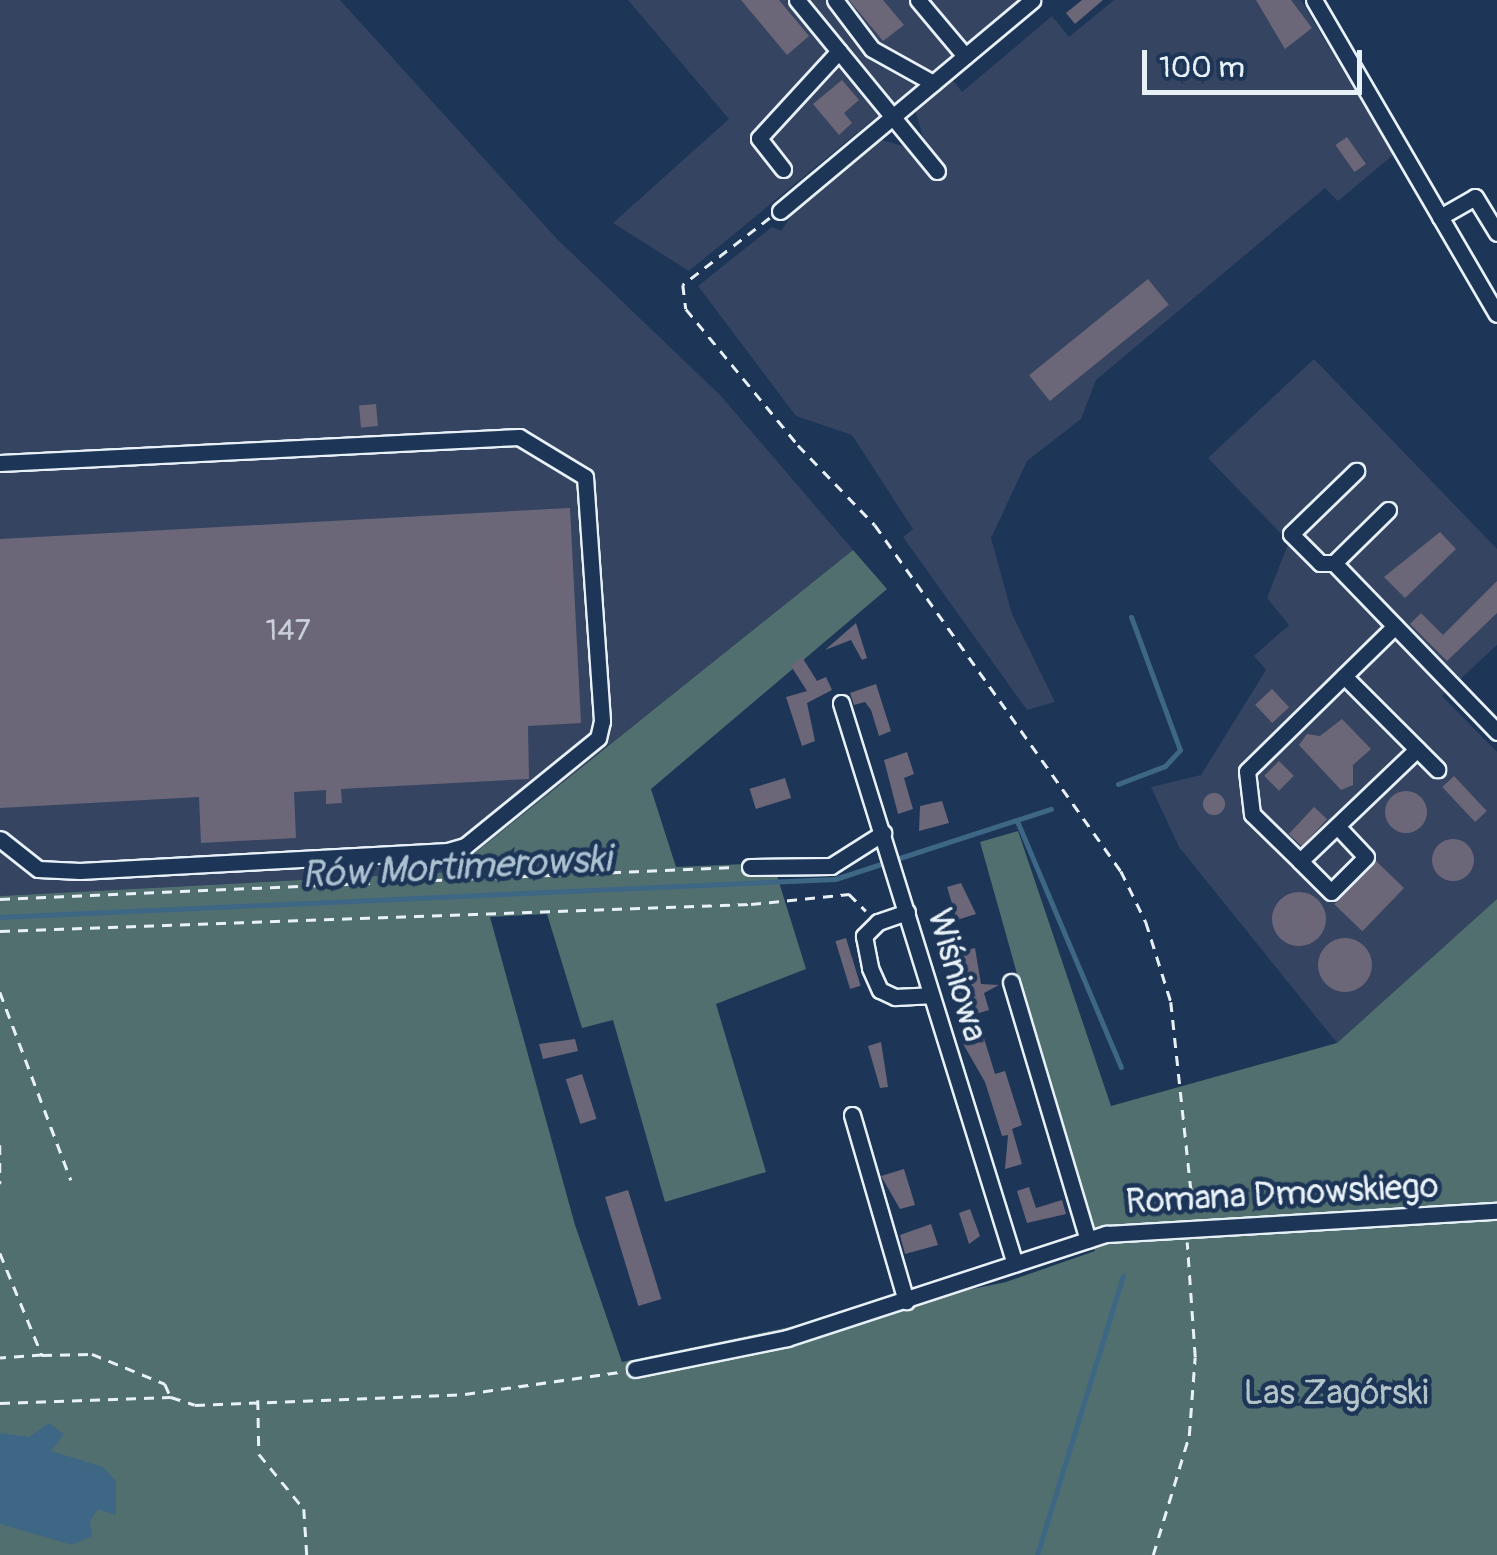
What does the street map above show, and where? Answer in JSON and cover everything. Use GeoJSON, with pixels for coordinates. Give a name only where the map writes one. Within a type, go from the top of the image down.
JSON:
{"type":"FeatureCollection","features":[{"type":"Feature","properties":{"kind":"street"},"geometry":{"type":"LineString","coordinates":[[797,0],[937,171]]}},
{"type":"Feature","properties":{"kind":"street"},"geometry":{"type":"LineString","coordinates":[[835,0],[872,49],[933,84]]}},
{"type":"Feature","properties":{"kind":"street"},"geometry":{"type":"LineString","coordinates":[[918,0],[965,56]]}},
{"type":"Feature","properties":{"kind":"street"},"geometry":{"type":"LineString","coordinates":[[780,211],[1032,0]]}},
{"type":"Feature","properties":{"kind":"street"},"geometry":{"type":"LineString","coordinates":[[1314,0],[1440,217],[1490,284],[1497,314]]}},
{"type":"Feature","properties":{"kind":"street"},"geometry":{"type":"LineString","coordinates":[[783,170],[759,138],[839,51]]}},
{"type":"Feature","properties":{"kind":"street"},"geometry":{"type":"LineString","coordinates":[[1440,217],[1475,197],[1497,234]]}},
{"type":"Feature","properties":{"kind":"street"},"geometry":{"type":"LineString","coordinates":[[0,462],[519,437],[584,476],[602,720],[598,738],[562,769],[465,846],[448,850],[80,871],[38,869],[0,838]]}},
{"type":"Feature","properties":{"kind":"street"},"geometry":{"type":"LineString","coordinates":[[1356,471],[1292,534],[1320,563],[1334,563],[1388,510]]}},
{"type":"Feature","properties":{"kind":"street"},"geometry":{"type":"LineString","coordinates":[[1334,563],[1497,732]]}},
{"type":"Feature","properties":{"kind":"street"},"geometry":{"type":"LineString","coordinates":[[1337,826],[1366,856],[1331,892],[1252,814],[1244,781],[1395,626]]}},
{"type":"Feature","properties":{"kind":"street"},"geometry":{"type":"LineString","coordinates":[[1344,676],[1438,769]]}},
{"type":"Feature","properties":{"kind":"street","name":"Wiśniowa"},"geometry":{"type":"LineString","coordinates":[[841,703],[1014,1264]]}},
{"type":"Feature","properties":{"kind":"street"},"geometry":{"type":"LineString","coordinates":[[1300,861],[1417,749]]}},
{"type":"Feature","properties":{"kind":"street"},"geometry":{"type":"LineString","coordinates":[[750,867],[831,866],[885,841]]}},
{"type":"Feature","properties":{"kind":"street"},"geometry":{"type":"LineString","coordinates":[[907,912],[878,922],[864,936],[880,990],[895,997],[930,995]]}},
{"type":"Feature","properties":{"kind":"street"},"geometry":{"type":"LineString","coordinates":[[1012,982],[1088,1240]]}},
{"type":"Feature","properties":{"kind":"street"},"geometry":{"type":"LineString","coordinates":[[852,1115],[906,1301]]}},
{"type":"Feature","properties":{"kind":"street","name":"Romana Dmowskiego"},"geometry":{"type":"LineString","coordinates":[[636,1370],[788,1338],[1088,1240],[1207,1224],[1497,1211]]}},
{"type":"Feature","properties":{"kind":"path"},"geometry":{"type":"LineString","coordinates":[[780,211],[683,285],[686,309],[875,526],[1120,871],[1146,922],[1171,1002],[1191,1188],[1207,1224]]}},
{"type":"Feature","properties":{"kind":"path"},"geometry":{"type":"LineString","coordinates":[[0,899],[750,867]]}},
{"type":"Feature","properties":{"kind":"path"},"geometry":{"type":"LineString","coordinates":[[0,931],[751,904],[850,894],[878,922]]}},
{"type":"Feature","properties":{"kind":"path"},"geometry":{"type":"LineString","coordinates":[[0,992],[71,1180]]}},
{"type":"Feature","properties":{"kind":"path"},"geometry":{"type":"LineString","coordinates":[[0,1145],[0,1184]]}},
{"type":"Feature","properties":{"kind":"path"},"geometry":{"type":"LineString","coordinates":[[1154,1555],[1189,1436],[1195,1356],[1186,1226]]}},
{"type":"Feature","properties":{"kind":"path"},"geometry":{"type":"LineString","coordinates":[[0,1253],[42,1355]]}},
{"type":"Feature","properties":{"kind":"path"},"geometry":{"type":"LineString","coordinates":[[0,1358],[92,1354],[165,1384],[171,1397]]}},
{"type":"Feature","properties":{"kind":"path"},"geometry":{"type":"LineString","coordinates":[[0,1403],[171,1397],[195,1404],[465,1394],[636,1370]]}},
{"type":"Feature","properties":{"kind":"path"},"geometry":{"type":"LineString","coordinates":[[258,1400],[259,1454],[304,1510],[307,1555]]}},
{"type":"Feature","properties":{"kind":"shaded area"},"geometry":{"type":"Polygon","coordinates":[[[0,0],[340,0],[557,239],[721,396],[853,550],[451,872],[0,896],[0,0]]]}},
{"type":"Feature","properties":{"kind":"shaded area"},"geometry":{"type":"Polygon","coordinates":[[[628,0],[1019,0],[689,271],[613,223],[729,119],[628,0]]]}},
{"type":"Feature","properties":{"kind":"shaded area"},"geometry":{"type":"Polygon","coordinates":[[[1114,0],[1301,0],[1393,155],[1338,201],[1325,188],[1096,380],[1081,419],[1027,461],[991,538],[1012,614],[1055,702],[1027,710],[903,537],[913,529],[852,435],[796,416],[698,286],[772,227],[781,231],[798,206],[879,139],[909,148],[917,143],[923,137],[915,110],[953,80],[962,92],[1052,16],[1069,37],[1114,0]]]}},
{"type":"Feature","properties":{"kind":"shaded area"},"geometry":{"type":"Polygon","coordinates":[[[1314,359],[1497,549],[1497,645],[1442,696],[1497,752],[1497,899],[1337,1043],[1179,847],[1151,787],[1201,775],[1266,670],[1254,656],[1289,625],[1267,598],[1289,542],[1208,458],[1314,359]]]}},
{"type":"Feature","properties":{"kind":"shaded area"},"geometry":{"type":"Polygon","coordinates":[[[49,1423],[64,1434],[51,1451],[103,1467],[116,1481],[116,1515],[98,1509],[90,1521],[92,1536],[72,1545],[0,1524],[0,1433],[29,1437],[49,1423]]]}},
{"type":"Feature","properties":{"kind":"green space","name":"Las Zagórski"},"geometry":{"type":"Polygon","coordinates":[[[853,550],[887,589],[651,789],[676,867],[773,863],[806,969],[716,1004],[766,1172],[665,1202],[613,1020],[582,1028],[547,914],[490,917],[575,1225],[622,1362],[1006,1282],[1095,1251],[980,842],[1018,831],[1111,1106],[1337,1043],[1497,899],[1497,1555],[0,1555],[0,896],[451,872],[853,550]]]}},
{"type":"Feature","properties":{"kind":"building"},"geometry":{"type":"Polygon","coordinates":[[[741,0],[779,0],[809,36],[787,55],[741,0]]]}},
{"type":"Feature","properties":{"kind":"building"},"geometry":{"type":"Polygon","coordinates":[[[849,0],[883,0],[904,25],[883,41],[849,0]]]}},
{"type":"Feature","properties":{"kind":"building"},"geometry":{"type":"Polygon","coordinates":[[[1082,0],[1103,0],[1075,24],[1066,13],[1082,0]]]}},
{"type":"Feature","properties":{"kind":"building"},"geometry":{"type":"Polygon","coordinates":[[[1256,0],[1291,0],[1312,28],[1285,49],[1256,0]]]}},
{"type":"Feature","properties":{"kind":"building"},"geometry":{"type":"Polygon","coordinates":[[[842,80],[859,100],[844,113],[852,123],[839,135],[813,104],[842,80]]]}},
{"type":"Feature","properties":{"kind":"building"},"geometry":{"type":"Polygon","coordinates":[[[1347,137],[1366,164],[1354,172],[1336,145],[1347,137]]]}},
{"type":"Feature","properties":{"kind":"building"},"geometry":{"type":"Polygon","coordinates":[[[1148,279],[1169,305],[1050,401],[1029,375],[1148,279]]]}},
{"type":"Feature","properties":{"kind":"building"},"geometry":{"type":"Polygon","coordinates":[[[376,404],[378,426],[361,427],[359,405],[376,404]]]}},
{"type":"Feature","properties":{"kind":"building"},"geometry":{"type":"Polygon","coordinates":[[[570,508],[581,723],[528,726],[529,779],[341,789],[342,803],[326,804],[326,790],[294,792],[296,838],[201,843],[199,797],[0,808],[0,539],[570,508]]]}},
{"type":"Feature","properties":{"kind":"building"},"geometry":{"type":"Polygon","coordinates":[[[1440,532],[1456,549],[1405,598],[1384,577],[1440,532]]]}},
{"type":"Feature","properties":{"kind":"building"},"geometry":{"type":"Polygon","coordinates":[[[1497,581],[1497,613],[1447,661],[1410,624],[1421,613],[1443,635],[1497,581]]]}},
{"type":"Feature","properties":{"kind":"building"},"geometry":{"type":"Polygon","coordinates":[[[856,623],[867,658],[862,660],[851,640],[825,650],[856,623]]]}},
{"type":"Feature","properties":{"kind":"building"},"geometry":{"type":"Polygon","coordinates":[[[802,657],[817,681],[826,677],[832,690],[807,703],[815,741],[802,746],[786,697],[807,691],[791,666],[802,657]]]}},
{"type":"Feature","properties":{"kind":"building"},"geometry":{"type":"Polygon","coordinates":[[[876,684],[891,731],[879,736],[871,710],[865,702],[854,705],[850,693],[876,684]]]}},
{"type":"Feature","properties":{"kind":"building"},"geometry":{"type":"Polygon","coordinates":[[[1272,689],[1289,707],[1272,723],[1255,705],[1272,689]]]}},
{"type":"Feature","properties":{"kind":"building"},"geometry":{"type":"Polygon","coordinates":[[[1342,719],[1371,749],[1353,765],[1353,785],[1341,790],[1299,745],[1307,734],[1320,736],[1342,719]]]}},
{"type":"Feature","properties":{"kind":"building"},"geometry":{"type":"Polygon","coordinates":[[[907,752],[914,774],[904,778],[913,809],[898,814],[884,760],[907,752]]]}},
{"type":"Feature","properties":{"kind":"building"},"geometry":{"type":"Polygon","coordinates":[[[1279,761],[1294,776],[1279,791],[1264,776],[1279,761]]]}},
{"type":"Feature","properties":{"kind":"building"},"geometry":{"type":"Polygon","coordinates":[[[1454,776],[1487,811],[1475,822],[1442,787],[1454,776]]]}},
{"type":"Feature","properties":{"kind":"building"},"geometry":{"type":"Polygon","coordinates":[[[785,778],[791,798],[756,809],[750,789],[785,778]]]}},
{"type":"Feature","properties":{"kind":"building"},"geometry":{"type":"Polygon","coordinates":[[[1406,791],[1421,797],[1427,812],[1421,827],[1406,833],[1391,827],[1385,812],[1391,797],[1406,791]]]}},
{"type":"Feature","properties":{"kind":"building"},"geometry":{"type":"Polygon","coordinates":[[[1210,793],[1218,793],[1225,804],[1218,815],[1210,815],[1203,808],[1203,800],[1210,793]]]}},
{"type":"Feature","properties":{"kind":"building"},"geometry":{"type":"Polygon","coordinates":[[[942,801],[949,823],[919,831],[920,806],[942,801]]]}},
{"type":"Feature","properties":{"kind":"building"},"geometry":{"type":"Polygon","coordinates":[[[1314,807],[1327,819],[1302,846],[1289,834],[1314,807]]]}},
{"type":"Feature","properties":{"kind":"building"},"geometry":{"type":"Polygon","coordinates":[[[1453,839],[1468,845],[1474,860],[1468,875],[1453,881],[1438,875],[1432,860],[1438,845],[1453,839]]]}},
{"type":"Feature","properties":{"kind":"building"},"geometry":{"type":"Polygon","coordinates":[[[1376,861],[1404,888],[1362,931],[1334,904],[1376,861]]]}},
{"type":"Feature","properties":{"kind":"building"},"geometry":{"type":"Polygon","coordinates":[[[961,883],[976,914],[957,920],[947,887],[961,883]]]}},
{"type":"Feature","properties":{"kind":"building"},"geometry":{"type":"Polygon","coordinates":[[[1299,892],[1318,900],[1326,919],[1318,938],[1299,946],[1280,938],[1272,919],[1280,900],[1299,892]]]}},
{"type":"Feature","properties":{"kind":"building"},"geometry":{"type":"Polygon","coordinates":[[[950,926],[958,952],[975,948],[981,984],[999,985],[984,993],[989,1010],[976,1014],[972,1000],[958,1004],[938,929],[950,926]]]}},
{"type":"Feature","properties":{"kind":"building"},"geometry":{"type":"Polygon","coordinates":[[[846,938],[861,986],[850,989],[835,941],[846,938]]]}},
{"type":"Feature","properties":{"kind":"building"},"geometry":{"type":"Polygon","coordinates":[[[1345,938],[1364,946],[1372,965],[1364,984],[1345,992],[1326,984],[1318,965],[1326,946],[1345,938]]]}},
{"type":"Feature","properties":{"kind":"building"},"geometry":{"type":"Polygon","coordinates":[[[983,1035],[995,1074],[1005,1071],[1022,1125],[1012,1129],[1022,1164],[1005,1169],[1008,1135],[1002,1136],[985,1082],[962,1042],[983,1035]]]}},
{"type":"Feature","properties":{"kind":"building"},"geometry":{"type":"Polygon","coordinates":[[[575,1039],[578,1051],[543,1059],[539,1044],[575,1039]]]}},
{"type":"Feature","properties":{"kind":"building"},"geometry":{"type":"Polygon","coordinates":[[[881,1042],[888,1087],[880,1088],[868,1046],[881,1042]]]}},
{"type":"Feature","properties":{"kind":"building"},"geometry":{"type":"Polygon","coordinates":[[[582,1074],[597,1119],[580,1124],[566,1079],[582,1074]]]}},
{"type":"Feature","properties":{"kind":"building"},"geometry":{"type":"Polygon","coordinates":[[[904,1169],[915,1205],[900,1209],[881,1176],[904,1169]]]}},
{"type":"Feature","properties":{"kind":"building"},"geometry":{"type":"Polygon","coordinates":[[[1029,1187],[1036,1208],[1062,1200],[1066,1214],[1027,1223],[1017,1191],[1029,1187]]]}},
{"type":"Feature","properties":{"kind":"building"},"geometry":{"type":"Polygon","coordinates":[[[628,1190],[661,1299],[638,1306],[605,1197],[628,1190]]]}},
{"type":"Feature","properties":{"kind":"building"},"geometry":{"type":"Polygon","coordinates":[[[970,1209],[980,1236],[969,1244],[959,1213],[970,1209]]]}},
{"type":"Feature","properties":{"kind":"building"},"geometry":{"type":"Polygon","coordinates":[[[931,1224],[938,1245],[905,1254],[900,1235],[931,1224]]]}},
{"type":"Feature","properties":{"kind":"waterway"},"geometry":{"type":"LineString","coordinates":[[1118,784],[1165,766],[1180,750],[1131,617]]}},
{"type":"Feature","properties":{"kind":"waterway","name":"Rów Mortimerowski"},"geometry":{"type":"LineString","coordinates":[[0,917],[835,879],[1051,809]]}},
{"type":"Feature","properties":{"kind":"waterway","name":"Rów Mortimerowski"},"geometry":{"type":"LineString","coordinates":[[1017,821],[1121,1067]]}},
{"type":"Feature","properties":{"kind":"waterway","name":"Rów Mortimerowski"},"geometry":{"type":"LineString","coordinates":[[1037,1555],[1123,1276]]}}]}
